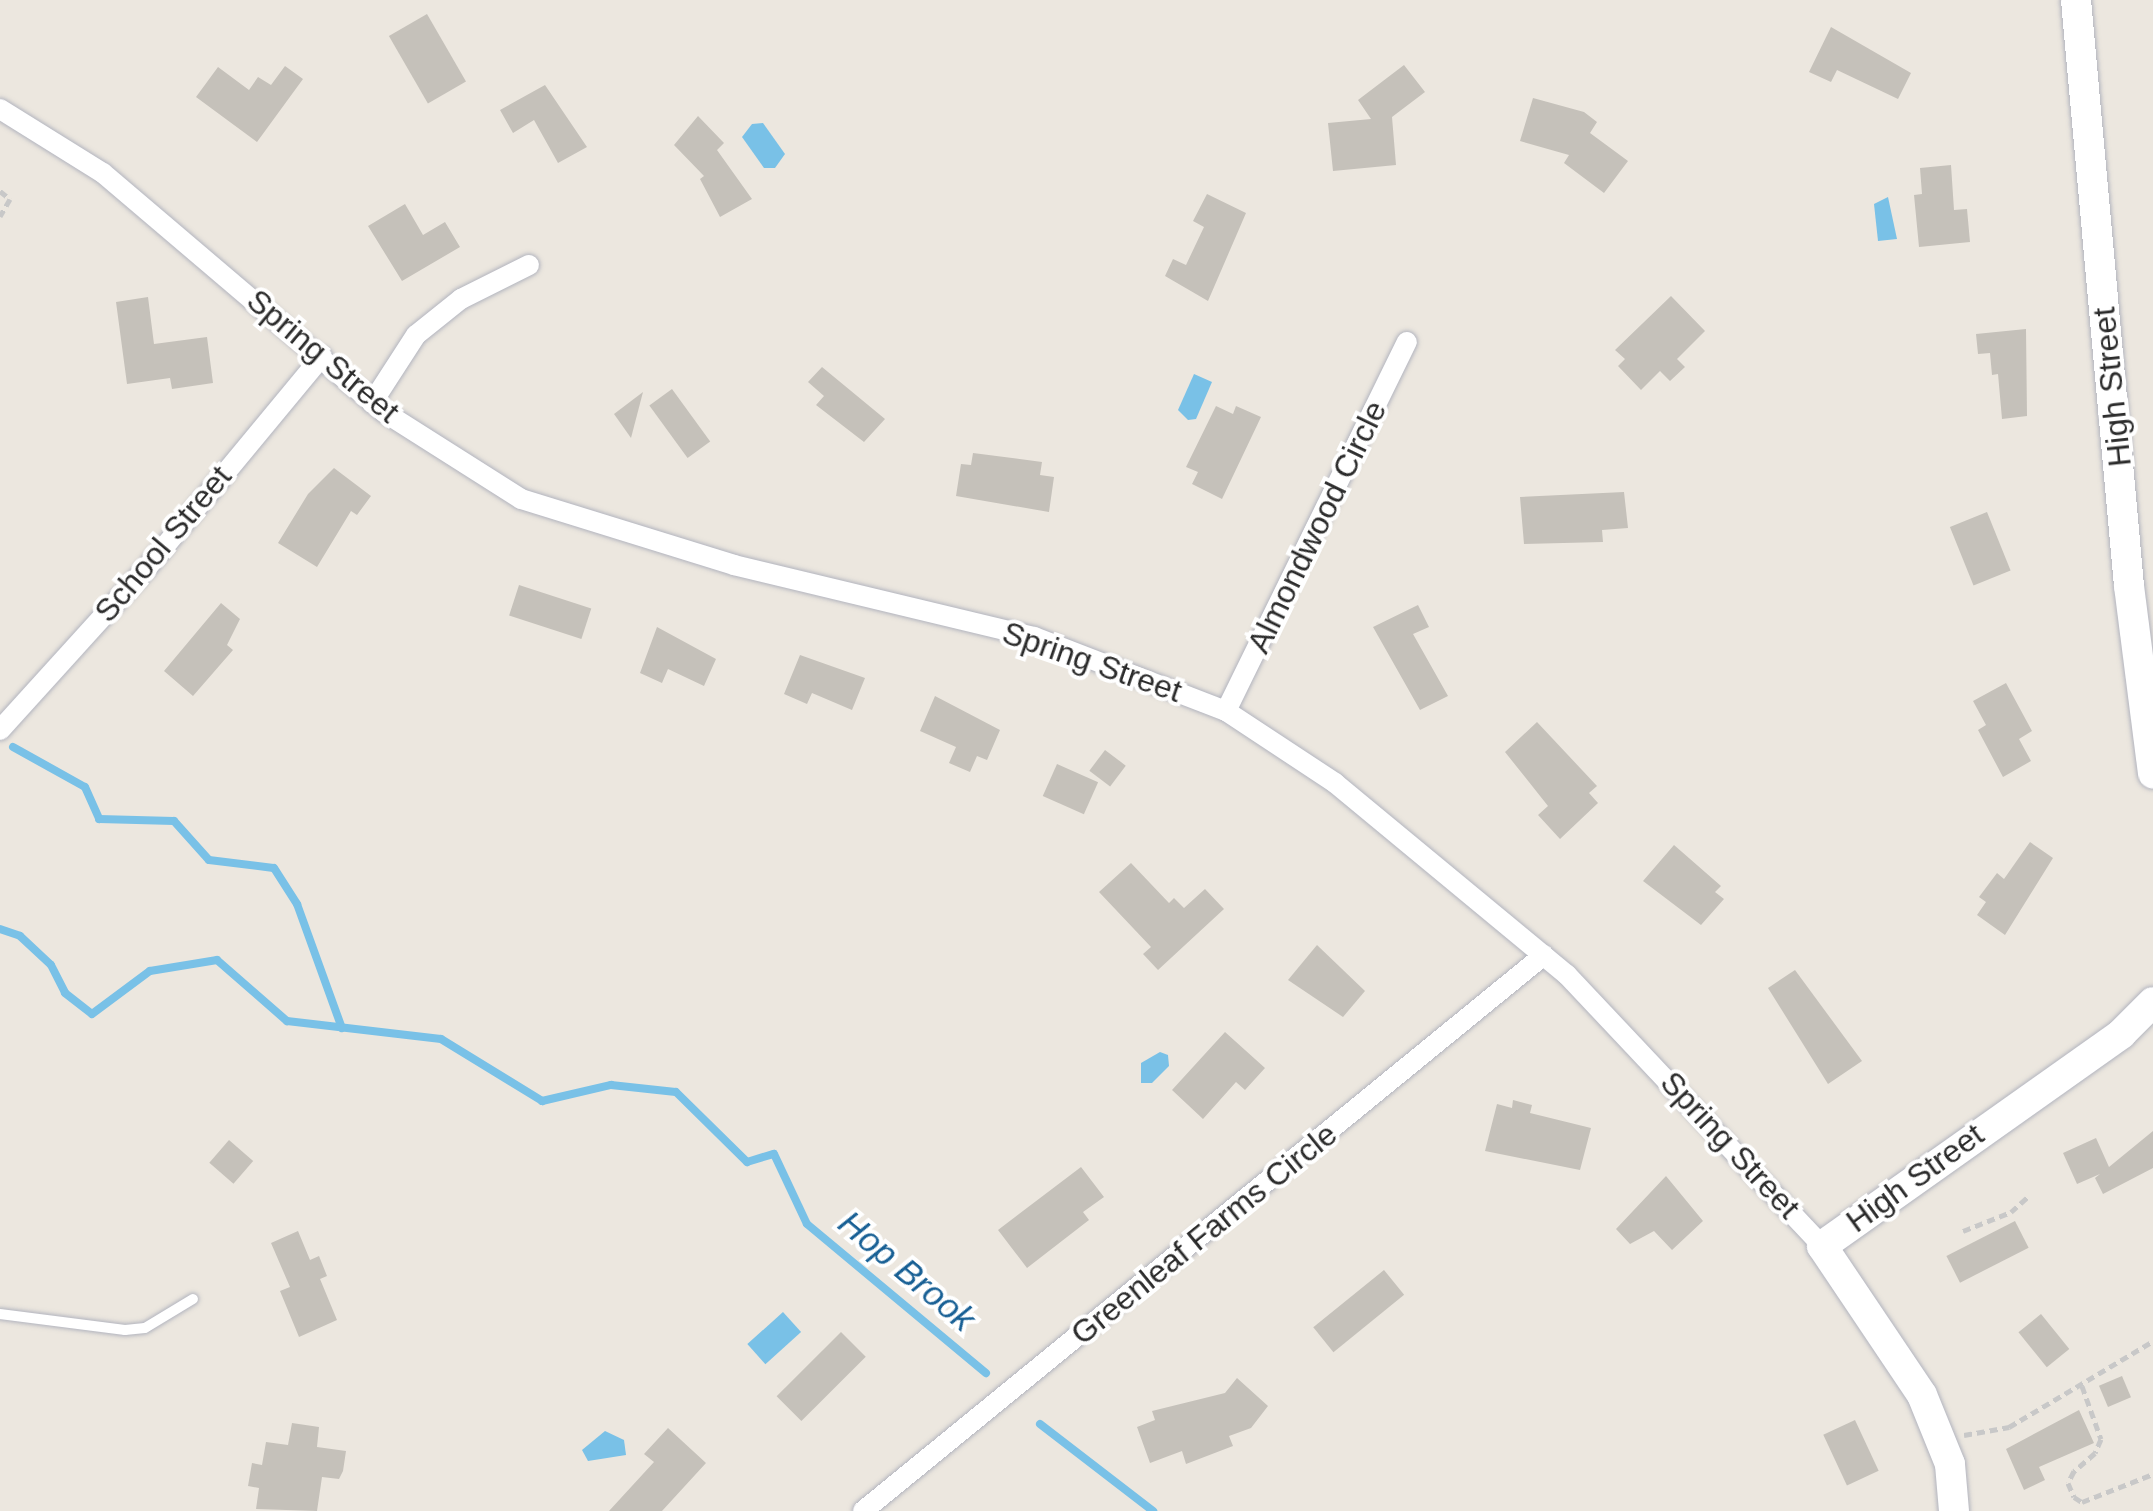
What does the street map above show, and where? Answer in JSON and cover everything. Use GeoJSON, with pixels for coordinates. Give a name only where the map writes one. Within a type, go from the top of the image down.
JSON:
{"type":"FeatureCollection","features":[{"type":"Feature","properties":{"kind":"street","name":"High Street"},"geometry":{"type":"LineString","coordinates":[[2076,0],[2129,586],[2153,773]]}},
{"type":"Feature","properties":{"kind":"street","name":"Spring Street"},"geometry":{"type":"LineString","coordinates":[[0,109],[103,173],[322,356],[372,403],[466,469],[584,523],[1034,637],[1226,711],[1335,783],[1544,956],[1822,1246],[1922,1395],[1941,1439],[1954,1511]]}},
{"type":"Feature","properties":{"kind":"street"},"geometry":{"type":"LineString","coordinates":[[372,403],[416,335],[461,299],[528,264]]}},
{"type":"Feature","properties":{"kind":"street","name":"Almondwood Circle"},"geometry":{"type":"LineString","coordinates":[[1226,711],[1407,342]]}},
{"type":"Feature","properties":{"kind":"street","name":"School Street"},"geometry":{"type":"LineString","coordinates":[[0,730],[146,570],[322,356]]}},
{"type":"Feature","properties":{"kind":"street","name":"Greenleaf Farms Circle"},"geometry":{"type":"LineString","coordinates":[[863,1511],[1544,956]]}},
{"type":"Feature","properties":{"kind":"street","name":"High Street"},"geometry":{"type":"LineString","coordinates":[[1822,1246],[2121,1034],[2153,1002]]}},
{"type":"Feature","properties":{"kind":"lane"},"geometry":{"type":"LineString","coordinates":[[0,1314],[125,1330],[144,1328],[193,1300]]}},
{"type":"Feature","properties":{"kind":"path"},"geometry":{"type":"LineString","coordinates":[[0,191],[10,198],[0,216]]}},
{"type":"Feature","properties":{"kind":"path"},"geometry":{"type":"LineString","coordinates":[[1964,1231],[2005,1215],[2028,1196]]}},
{"type":"Feature","properties":{"kind":"path"},"geometry":{"type":"LineString","coordinates":[[1941,1439],[2009,1427],[2153,1341]]}},
{"type":"Feature","properties":{"kind":"path"},"geometry":{"type":"LineString","coordinates":[[2082,1386],[2101,1439],[2096,1453],[2074,1471],[2068,1483],[2074,1496],[2082,1502],[2153,1474]]}},
{"type":"Feature","properties":{"kind":"water"},"geometry":{"type":"Polygon","coordinates":[[[763,123],[785,154],[775,168],[764,168],[742,137],[752,124],[763,123]]]}},
{"type":"Feature","properties":{"kind":"water"},"geometry":{"type":"Polygon","coordinates":[[[1888,197],[1897,239],[1878,241],[1874,204],[1888,197]]]}},
{"type":"Feature","properties":{"kind":"water"},"geometry":{"type":"Polygon","coordinates":[[[1194,374],[1212,382],[1196,419],[1188,420],[1178,410],[1194,374]]]}},
{"type":"Feature","properties":{"kind":"water"},"geometry":{"type":"Polygon","coordinates":[[[1160,1052],[1168,1055],[1169,1066],[1152,1083],[1141,1083],[1141,1063],[1160,1052]]]}},
{"type":"Feature","properties":{"kind":"water"},"geometry":{"type":"Polygon","coordinates":[[[783,1312],[801,1332],[765,1364],[747,1344],[783,1312]]]}},
{"type":"Feature","properties":{"kind":"water"},"geometry":{"type":"Polygon","coordinates":[[[605,1431],[624,1440],[626,1455],[588,1461],[582,1450],[605,1431]]]}},
{"type":"Feature","properties":{"kind":"building"},"geometry":{"type":"Polygon","coordinates":[[[427,14],[466,82],[428,104],[389,36],[427,14]]]}},
{"type":"Feature","properties":{"kind":"building"},"geometry":{"type":"Polygon","coordinates":[[[1831,27],[1911,73],[1898,99],[1837,70],[1831,82],[1809,72],[1831,27]]]}},
{"type":"Feature","properties":{"kind":"building"},"geometry":{"type":"Polygon","coordinates":[[[1404,65],[1425,92],[1392,117],[1396,165],[1333,171],[1328,123],[1371,119],[1358,100],[1404,65]]]}},
{"type":"Feature","properties":{"kind":"building"},"geometry":{"type":"Polygon","coordinates":[[[285,66],[303,79],[257,142],[196,97],[218,67],[249,90],[258,77],[271,85],[285,66]]]}},
{"type":"Feature","properties":{"kind":"building"},"geometry":{"type":"Polygon","coordinates":[[[545,85],[587,147],[558,163],[534,120],[513,133],[500,110],[545,85]]]}},
{"type":"Feature","properties":{"kind":"building"},"geometry":{"type":"Polygon","coordinates":[[[1533,98],[1584,112],[1597,122],[1590,133],[1628,161],[1604,193],[1564,163],[1569,155],[1520,141],[1533,98]]]}},
{"type":"Feature","properties":{"kind":"building"},"geometry":{"type":"Polygon","coordinates":[[[698,116],[724,143],[717,150],[752,199],[720,217],[700,179],[704,176],[674,145],[698,116]]]}},
{"type":"Feature","properties":{"kind":"building"},"geometry":{"type":"Polygon","coordinates":[[[1951,165],[1954,210],[1967,209],[1970,242],[1919,247],[1914,195],[1922,194],[1920,168],[1951,165]]]}},
{"type":"Feature","properties":{"kind":"building"},"geometry":{"type":"Polygon","coordinates":[[[1207,194],[1246,213],[1208,301],[1165,276],[1173,259],[1186,265],[1204,227],[1193,221],[1207,194]]]}},
{"type":"Feature","properties":{"kind":"building"},"geometry":{"type":"Polygon","coordinates":[[[405,204],[423,235],[445,222],[460,247],[402,281],[368,226],[405,204]]]}},
{"type":"Feature","properties":{"kind":"building"},"geometry":{"type":"Polygon","coordinates":[[[1671,296],[1705,331],[1677,359],[1685,367],[1670,381],[1660,371],[1641,390],[1618,366],[1625,359],[1615,350],[1671,296]]]}},
{"type":"Feature","properties":{"kind":"building"},"geometry":{"type":"Polygon","coordinates":[[[148,297],[154,344],[207,337],[213,383],[172,389],[170,378],[127,384],[116,302],[148,297]]]}},
{"type":"Feature","properties":{"kind":"building"},"geometry":{"type":"Polygon","coordinates":[[[2026,329],[2027,416],[2002,419],[1998,374],[1992,375],[1990,353],[1978,354],[1976,334],[2026,329]]]}},
{"type":"Feature","properties":{"kind":"building"},"geometry":{"type":"Polygon","coordinates":[[[822,367],[885,419],[864,442],[816,405],[824,396],[808,382],[822,367]]]}},
{"type":"Feature","properties":{"kind":"building"},"geometry":{"type":"Polygon","coordinates":[[[672,389],[710,442],[688,458],[649,405],[672,389]]]}},
{"type":"Feature","properties":{"kind":"building"},"geometry":{"type":"Polygon","coordinates":[[[643,392],[631,438],[614,414],[643,392]]]}},
{"type":"Feature","properties":{"kind":"building"},"geometry":{"type":"Polygon","coordinates":[[[1216,406],[1233,414],[1236,406],[1261,417],[1222,499],[1192,484],[1198,472],[1186,467],[1216,406]]]}},
{"type":"Feature","properties":{"kind":"building"},"geometry":{"type":"Polygon","coordinates":[[[973,453],[1042,462],[1040,475],[1054,477],[1049,512],[956,496],[961,464],[971,465],[973,453]]]}},
{"type":"Feature","properties":{"kind":"building"},"geometry":{"type":"Polygon","coordinates":[[[334,468],[371,496],[357,515],[351,511],[317,567],[278,543],[308,494],[334,468]]]}},
{"type":"Feature","properties":{"kind":"building"},"geometry":{"type":"Polygon","coordinates":[[[1624,492],[1628,528],[1602,530],[1603,542],[1524,544],[1520,497],[1624,492]]]}},
{"type":"Feature","properties":{"kind":"building"},"geometry":{"type":"Polygon","coordinates":[[[1987,512],[2011,570],[1974,585],[1950,527],[1987,512]]]}},
{"type":"Feature","properties":{"kind":"building"},"geometry":{"type":"Polygon","coordinates":[[[519,585],[591,608],[581,639],[509,615],[519,585]]]}},
{"type":"Feature","properties":{"kind":"building"},"geometry":{"type":"Polygon","coordinates":[[[221,603],[240,619],[227,645],[233,650],[193,696],[164,671],[221,603]]]}},
{"type":"Feature","properties":{"kind":"building"},"geometry":{"type":"Polygon","coordinates":[[[1418,605],[1429,627],[1413,634],[1448,696],[1420,710],[1373,627],[1418,605]]]}},
{"type":"Feature","properties":{"kind":"building"},"geometry":{"type":"Polygon","coordinates":[[[657,627],[716,659],[704,686],[668,669],[662,683],[640,673],[657,627]]]}},
{"type":"Feature","properties":{"kind":"building"},"geometry":{"type":"Polygon","coordinates":[[[800,655],[865,678],[852,710],[812,693],[807,704],[784,694],[800,655]]]}},
{"type":"Feature","properties":{"kind":"building"},"geometry":{"type":"Polygon","coordinates":[[[2006,683],[2032,731],[2019,739],[2031,761],[2003,777],[1978,730],[1986,725],[1973,701],[2006,683]]]}},
{"type":"Feature","properties":{"kind":"building"},"geometry":{"type":"Polygon","coordinates":[[[935,696],[1000,730],[987,760],[977,756],[970,772],[949,763],[956,747],[920,731],[935,696]]]}},
{"type":"Feature","properties":{"kind":"building"},"geometry":{"type":"Polygon","coordinates":[[[1537,722],[1597,786],[1589,793],[1598,803],[1560,839],[1538,815],[1548,806],[1505,752],[1537,722]]]}},
{"type":"Feature","properties":{"kind":"building"},"geometry":{"type":"Polygon","coordinates":[[[1105,750],[1126,766],[1110,786],[1089,771],[1105,750]]]}},
{"type":"Feature","properties":{"kind":"building"},"geometry":{"type":"Polygon","coordinates":[[[1057,764],[1098,782],[1084,814],[1043,796],[1057,764]]]}},
{"type":"Feature","properties":{"kind":"building"},"geometry":{"type":"Polygon","coordinates":[[[2030,842],[2053,858],[2005,935],[1977,915],[1986,902],[1979,897],[1997,873],[2004,879],[2030,842]]]}},
{"type":"Feature","properties":{"kind":"building"},"geometry":{"type":"Polygon","coordinates":[[[1674,845],[1721,886],[1715,892],[1724,899],[1701,925],[1643,881],[1674,845]]]}},
{"type":"Feature","properties":{"kind":"building"},"geometry":{"type":"Polygon","coordinates":[[[1131,863],[1169,903],[1174,898],[1184,908],[1205,889],[1224,909],[1158,970],[1143,954],[1151,947],[1099,892],[1131,863]]]}},
{"type":"Feature","properties":{"kind":"building"},"geometry":{"type":"Polygon","coordinates":[[[1317,945],[1365,991],[1343,1017],[1288,980],[1317,945]]]}},
{"type":"Feature","properties":{"kind":"building"},"geometry":{"type":"Polygon","coordinates":[[[1795,970],[1862,1061],[1828,1084],[1768,988],[1795,970]]]}},
{"type":"Feature","properties":{"kind":"building"},"geometry":{"type":"Polygon","coordinates":[[[1225,1032],[1265,1068],[1245,1090],[1236,1082],[1203,1119],[1172,1090],[1225,1032]]]}},
{"type":"Feature","properties":{"kind":"building"},"geometry":{"type":"Polygon","coordinates":[[[1513,1100],[1532,1105],[1530,1113],[1591,1128],[1580,1170],[1485,1151],[1497,1104],[1512,1108],[1513,1100]]]}},
{"type":"Feature","properties":{"kind":"building"},"geometry":{"type":"Polygon","coordinates":[[[2153,1131],[2153,1168],[2103,1194],[2095,1178],[2100,1174],[2077,1184],[2063,1153],[2096,1138],[2109,1167],[2153,1131]]]}},
{"type":"Feature","properties":{"kind":"building"},"geometry":{"type":"Polygon","coordinates":[[[229,1140],[253,1161],[233,1184],[209,1163],[229,1140]]]}},
{"type":"Feature","properties":{"kind":"building"},"geometry":{"type":"Polygon","coordinates":[[[1081,1167],[1104,1197],[1083,1212],[1089,1220],[1027,1268],[998,1230],[1081,1167]]]}},
{"type":"Feature","properties":{"kind":"building"},"geometry":{"type":"Polygon","coordinates":[[[1666,1176],[1703,1221],[1672,1250],[1654,1231],[1630,1244],[1616,1229],[1666,1176]]]}},
{"type":"Feature","properties":{"kind":"building"},"geometry":{"type":"Polygon","coordinates":[[[2015,1221],[2029,1248],[1960,1283],[1946,1256],[2015,1221]]]}},
{"type":"Feature","properties":{"kind":"building"},"geometry":{"type":"Polygon","coordinates":[[[298,1231],[310,1260],[319,1256],[327,1276],[320,1279],[337,1320],[299,1337],[280,1291],[290,1287],[271,1243],[298,1231]]]}},
{"type":"Feature","properties":{"kind":"building"},"geometry":{"type":"Polygon","coordinates":[[[1384,1270],[1404,1295],[1333,1352],[1313,1327],[1384,1270]]]}},
{"type":"Feature","properties":{"kind":"building"},"geometry":{"type":"Polygon","coordinates":[[[2041,1314],[2069,1349],[2047,1367],[2018,1332],[2041,1314]]]}},
{"type":"Feature","properties":{"kind":"building"},"geometry":{"type":"Polygon","coordinates":[[[841,1332],[866,1357],[801,1421],[777,1396],[841,1332]]]}},
{"type":"Feature","properties":{"kind":"building"},"geometry":{"type":"Polygon","coordinates":[[[2122,1376],[2131,1397],[2108,1407],[2099,1386],[2122,1376]]]}},
{"type":"Feature","properties":{"kind":"building"},"geometry":{"type":"Polygon","coordinates":[[[1237,1378],[1268,1406],[1251,1428],[1229,1436],[1233,1446],[1186,1464],[1182,1451],[1150,1463],[1137,1427],[1155,1420],[1152,1411],[1225,1393],[1237,1378]]]}},
{"type":"Feature","properties":{"kind":"building"},"geometry":{"type":"Polygon","coordinates":[[[2079,1410],[2094,1443],[2039,1467],[2045,1480],[2024,1490],[2006,1449],[2079,1410]]]}},
{"type":"Feature","properties":{"kind":"building"},"geometry":{"type":"Polygon","coordinates":[[[1855,1420],[1879,1471],[1847,1486],[1823,1435],[1855,1420]]]}},
{"type":"Feature","properties":{"kind":"building"},"geometry":{"type":"Polygon","coordinates":[[[292,1423],[319,1427],[317,1447],[346,1451],[343,1471],[339,1479],[322,1477],[317,1511],[256,1509],[259,1488],[248,1486],[252,1463],[262,1465],[266,1442],[288,1445],[292,1423]]]}},
{"type":"Feature","properties":{"kind":"building"},"geometry":{"type":"Polygon","coordinates":[[[668,1428],[706,1463],[662,1511],[609,1511],[654,1462],[644,1454],[668,1428]]]}},
{"type":"Feature","properties":{"kind":"waterway"},"geometry":{"type":"LineString","coordinates":[[13,747],[85,787],[99,819],[174,821],[209,860],[274,868],[297,904],[342,1028]]}},
{"type":"Feature","properties":{"kind":"waterway","name":"Hop Brook"},"geometry":{"type":"LineString","coordinates":[[0,929],[20,936],[51,965],[65,993],[92,1014],[150,971],[217,960],[287,1021],[441,1039],[542,1101],[611,1085],[676,1092],[747,1162],[774,1154],[807,1224],[986,1373]]}},
{"type":"Feature","properties":{"kind":"waterway","name":"Hop Brook"},"geometry":{"type":"LineString","coordinates":[[1040,1424],[1153,1511]]}}]}
